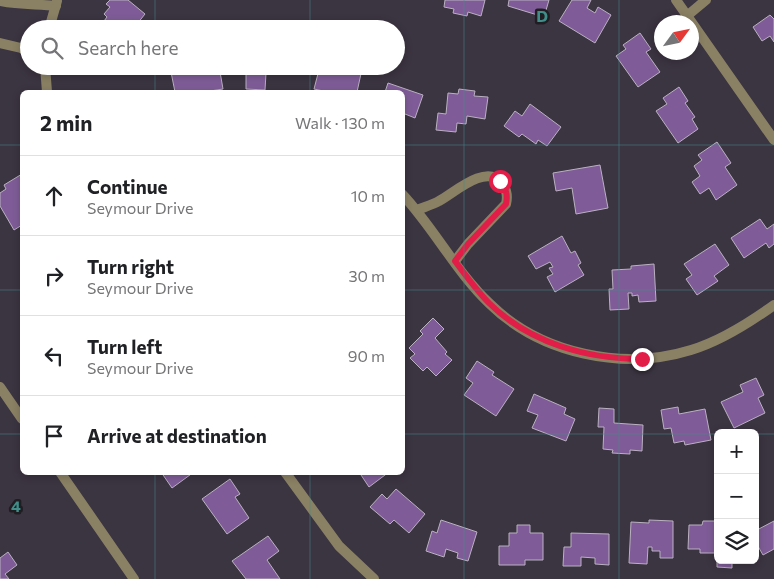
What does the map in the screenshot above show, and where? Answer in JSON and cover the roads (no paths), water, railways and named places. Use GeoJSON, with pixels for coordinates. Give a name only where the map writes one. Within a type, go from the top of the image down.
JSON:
{"type":"FeatureCollection","features":[{"type":"Feature","properties":{"kind":"street"},"geometry":{"type":"LineString","coordinates":[[676,0],[688,15],[706,0]]}},
{"type":"Feature","properties":{"kind":"street"},"geometry":{"type":"LineString","coordinates":[[0,1],[14,4],[57,3],[52,20]]}},
{"type":"Feature","properties":{"kind":"street"},"geometry":{"type":"LineString","coordinates":[[699,31],[774,140]]}},
{"type":"Feature","properties":{"kind":"street"},"geometry":{"type":"LineString","coordinates":[[0,43],[20,48]]}},
{"type":"Feature","properties":{"kind":"street"},"geometry":{"type":"LineString","coordinates":[[45,75],[46,90]]}},
{"type":"Feature","properties":{"kind":"street"},"geometry":{"type":"LineString","coordinates":[[417,210],[438,202],[477,178],[492,176],[500,181],[508,197],[506,204],[468,244],[455,261]]}},
{"type":"Feature","properties":{"kind":"street"},"geometry":{"type":"LineString","coordinates":[[405,197],[490,304],[525,330],[549,342],[574,351],[622,359],[666,356],[692,350],[722,338],[774,305]]}},
{"type":"Feature","properties":{"kind":"street"},"geometry":{"type":"LineString","coordinates":[[0,387],[20,415]]}},
{"type":"Feature","properties":{"kind":"street"},"geometry":{"type":"LineString","coordinates":[[62,475],[131,578]]}},
{"type":"Feature","properties":{"kind":"street"},"geometry":{"type":"LineString","coordinates":[[287,475],[339,546],[374,579]]}}]}
